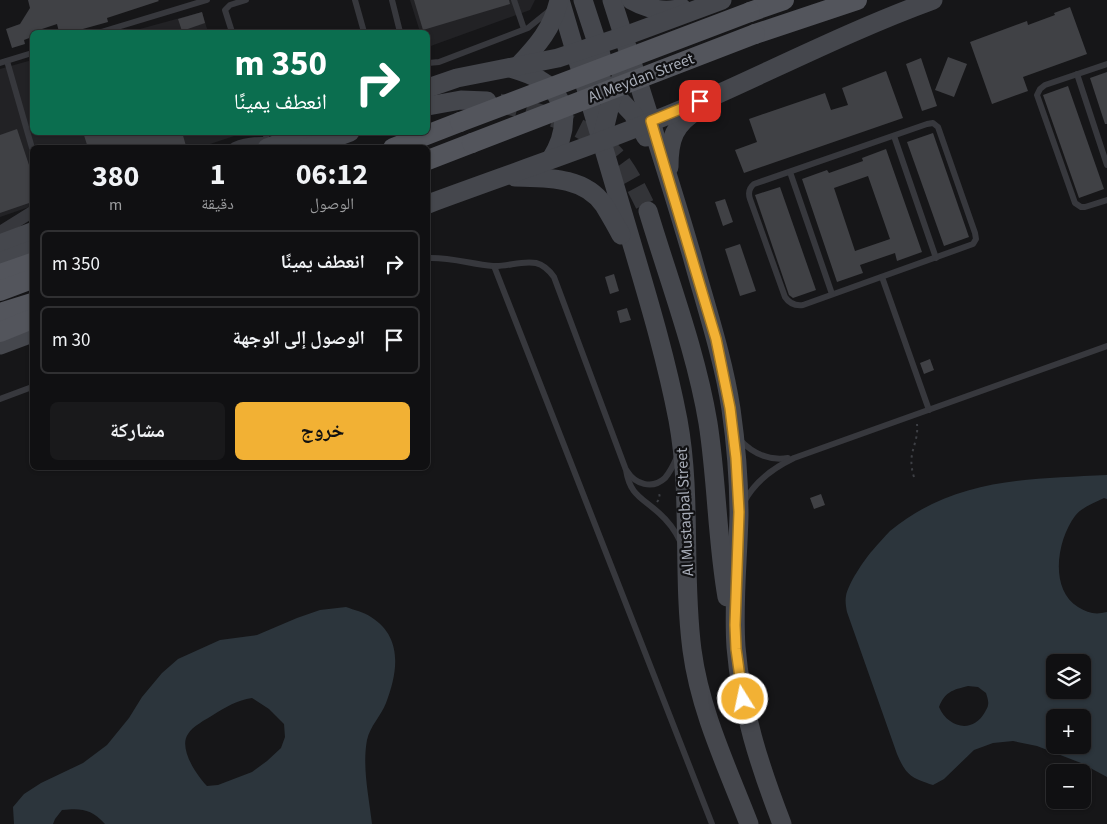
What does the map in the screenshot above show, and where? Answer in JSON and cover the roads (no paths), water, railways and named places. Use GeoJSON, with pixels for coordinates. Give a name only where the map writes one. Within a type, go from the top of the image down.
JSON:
{"type":"FeatureCollection","features":[{"type":"Feature","properties":{"kind":"main road","name":"Al Mustaqbal Street"},"geometry":{"type":"LineString","coordinates":[[559,0],[602,141],[666,366],[682,447],[686,483],[689,624],[697,678],[712,730],[749,824]]}},
{"type":"Feature","properties":{"kind":"main road"},"geometry":{"type":"LineString","coordinates":[[514,67],[543,38],[556,12],[559,0]]}},
{"type":"Feature","properties":{"kind":"main road"},"geometry":{"type":"LineString","coordinates":[[583,0],[601,57],[614,87]]}},
{"type":"Feature","properties":{"kind":"main road"},"geometry":{"type":"LineString","coordinates":[[612,0],[631,59],[646,124],[668,176],[716,339],[726,385],[734,431],[739,512],[735,625],[739,674],[748,723],[762,772],[782,824]]}},
{"type":"Feature","properties":{"kind":"main road"},"geometry":{"type":"LineString","coordinates":[[631,0],[643,6],[666,10],[685,8],[707,0]]}},
{"type":"Feature","properties":{"kind":"main road"},"geometry":{"type":"LineString","coordinates":[[430,87],[456,78],[514,67],[575,52],[723,0],[723,5],[713,13],[650,40],[638,48],[595,120],[581,135],[551,159]]}},
{"type":"Feature","properties":{"kind":"main road","name":"Al Meydan Street"},"geometry":{"type":"LineString","coordinates":[[430,134],[784,0]]}},
{"type":"Feature","properties":{"kind":"main road","name":"Al Meydan Street"},"geometry":{"type":"LineString","coordinates":[[430,159],[755,34],[857,0]]}},
{"type":"Feature","properties":{"kind":"main road"},"geometry":{"type":"LineString","coordinates":[[430,203],[646,124],[718,94],[818,47],[933,0]]}},
{"type":"Feature","properties":{"kind":"main road"},"geometry":{"type":"LineString","coordinates":[[602,141],[620,63],[623,35]]}},
{"type":"Feature","properties":{"kind":"main road"},"geometry":{"type":"LineString","coordinates":[[575,52],[614,87],[646,124]]}},
{"type":"Feature","properties":{"kind":"main road"},"geometry":{"type":"LineString","coordinates":[[514,67],[548,86],[560,102],[564,116],[564,132],[551,159]]}},
{"type":"Feature","properties":{"kind":"main road"},"geometry":{"type":"LineString","coordinates":[[668,176],[670,145],[679,125],[686,117],[718,94]]}},
{"type":"Feature","properties":{"kind":"main road"},"geometry":{"type":"LineString","coordinates":[[430,106],[461,100],[487,100]]}},
{"type":"Feature","properties":{"kind":"main road"},"geometry":{"type":"LineString","coordinates":[[269,142],[298,135]]}},
{"type":"Feature","properties":{"kind":"main road"},"geometry":{"type":"LineString","coordinates":[[315,145],[342,135]]}},
{"type":"Feature","properties":{"kind":"main road","name":"Al Meydan Street"},"geometry":{"type":"LineString","coordinates":[[401,145],[426,135]]}},
{"type":"Feature","properties":{"kind":"main road"},"geometry":{"type":"LineString","coordinates":[[503,176],[557,178],[578,184],[603,203],[637,262]]}},
{"type":"Feature","properties":{"kind":"main road"},"geometry":{"type":"LineString","coordinates":[[648,211],[703,398],[714,469],[725,583],[735,625]]}},
{"type":"Feature","properties":{"kind":"main road"},"geometry":{"type":"LineString","coordinates":[[0,244],[30,233]]}},
{"type":"Feature","properties":{"kind":"main road"},"geometry":{"type":"LineString","coordinates":[[0,262],[30,251]]}},
{"type":"Feature","properties":{"kind":"main road"},"geometry":{"type":"LineString","coordinates":[[0,274],[30,264]]}},
{"type":"Feature","properties":{"kind":"main road"},"geometry":{"type":"LineString","coordinates":[[0,292],[30,281]]}},
{"type":"Feature","properties":{"kind":"main road"},"geometry":{"type":"LineString","coordinates":[[0,313],[30,303]]}},
{"type":"Feature","properties":{"kind":"main road"},"geometry":{"type":"LineString","coordinates":[[0,332],[30,320]]}},
{"type":"Feature","properties":{"kind":"main road"},"geometry":{"type":"LineString","coordinates":[[0,345],[30,334]]}},
{"type":"Feature","properties":{"kind":"street"},"geometry":{"type":"LineString","coordinates":[[245,145],[269,142]]}},
{"type":"Feature","properties":{"kind":"street"},"geometry":{"type":"LineString","coordinates":[[0,232],[30,213]]}},
{"type":"Feature","properties":{"kind":"lane"},"geometry":{"type":"LineString","coordinates":[[108,30],[206,0]]}},
{"type":"Feature","properties":{"kind":"lane"},"geometry":{"type":"LineString","coordinates":[[231,30],[226,10],[230,5],[246,0]]}},
{"type":"Feature","properties":{"kind":"lane"},"geometry":{"type":"LineString","coordinates":[[354,0],[363,30]]}},
{"type":"Feature","properties":{"kind":"lane"},"geometry":{"type":"LineString","coordinates":[[392,0],[400,30]]}},
{"type":"Feature","properties":{"kind":"lane"},"geometry":{"type":"LineString","coordinates":[[514,0],[526,28]]}},
{"type":"Feature","properties":{"kind":"lane"},"geometry":{"type":"LineString","coordinates":[[430,63],[439,62],[526,28],[540,20],[559,0]]}},
{"type":"Feature","properties":{"kind":"lane"},"geometry":{"type":"LineString","coordinates":[[30,54],[3,62],[31,145]]}},
{"type":"Feature","properties":{"kind":"lane"},"geometry":{"type":"LineString","coordinates":[[1107,64],[1042,87],[1038,92],[1037,98],[1075,203],[1085,207],[1107,200]]}},
{"type":"Feature","properties":{"kind":"lane"},"geometry":{"type":"LineString","coordinates":[[1077,74],[1107,165]]}},
{"type":"Feature","properties":{"kind":"lane"},"geometry":{"type":"LineString","coordinates":[[930,123],[938,127],[976,239],[970,246],[799,305],[792,304],[787,300],[750,199],[749,191],[754,184],[790,172],[930,123]]}},
{"type":"Feature","properties":{"kind":"lane"},"geometry":{"type":"LineString","coordinates":[[894,136],[936,258]]}},
{"type":"Feature","properties":{"kind":"lane"},"geometry":{"type":"LineString","coordinates":[[790,172],[832,294]]}},
{"type":"Feature","properties":{"kind":"lane"},"geometry":{"type":"LineString","coordinates":[[430,258],[453,259],[494,266],[531,262],[538,263],[550,271],[554,277],[626,470],[630,487],[635,494],[671,526],[687,554]]}},
{"type":"Feature","properties":{"kind":"lane"},"geometry":{"type":"LineString","coordinates":[[494,266],[712,824]]}},
{"type":"Feature","properties":{"kind":"lane"},"geometry":{"type":"LineString","coordinates":[[882,277],[929,410]]}},
{"type":"Feature","properties":{"kind":"lane"},"geometry":{"type":"LineString","coordinates":[[739,512],[753,488],[763,478],[778,466],[794,458],[1107,346]]}},
{"type":"Feature","properties":{"kind":"lane"},"geometry":{"type":"LineString","coordinates":[[0,399],[30,388]]}},
{"type":"Feature","properties":{"kind":"lane"},"geometry":{"type":"LineString","coordinates":[[734,431],[741,441],[760,455],[777,459],[794,458]]}},
{"type":"Feature","properties":{"kind":"lane"},"geometry":{"type":"LineString","coordinates":[[626,470],[636,482],[651,485],[658,483],[667,476],[682,447]]}},
{"type":"Feature","properties":{"kind":"tunnel"},"geometry":{"type":"LineString","coordinates":[[499,103],[561,120],[575,126],[602,143],[624,167],[648,211]]}}]}
